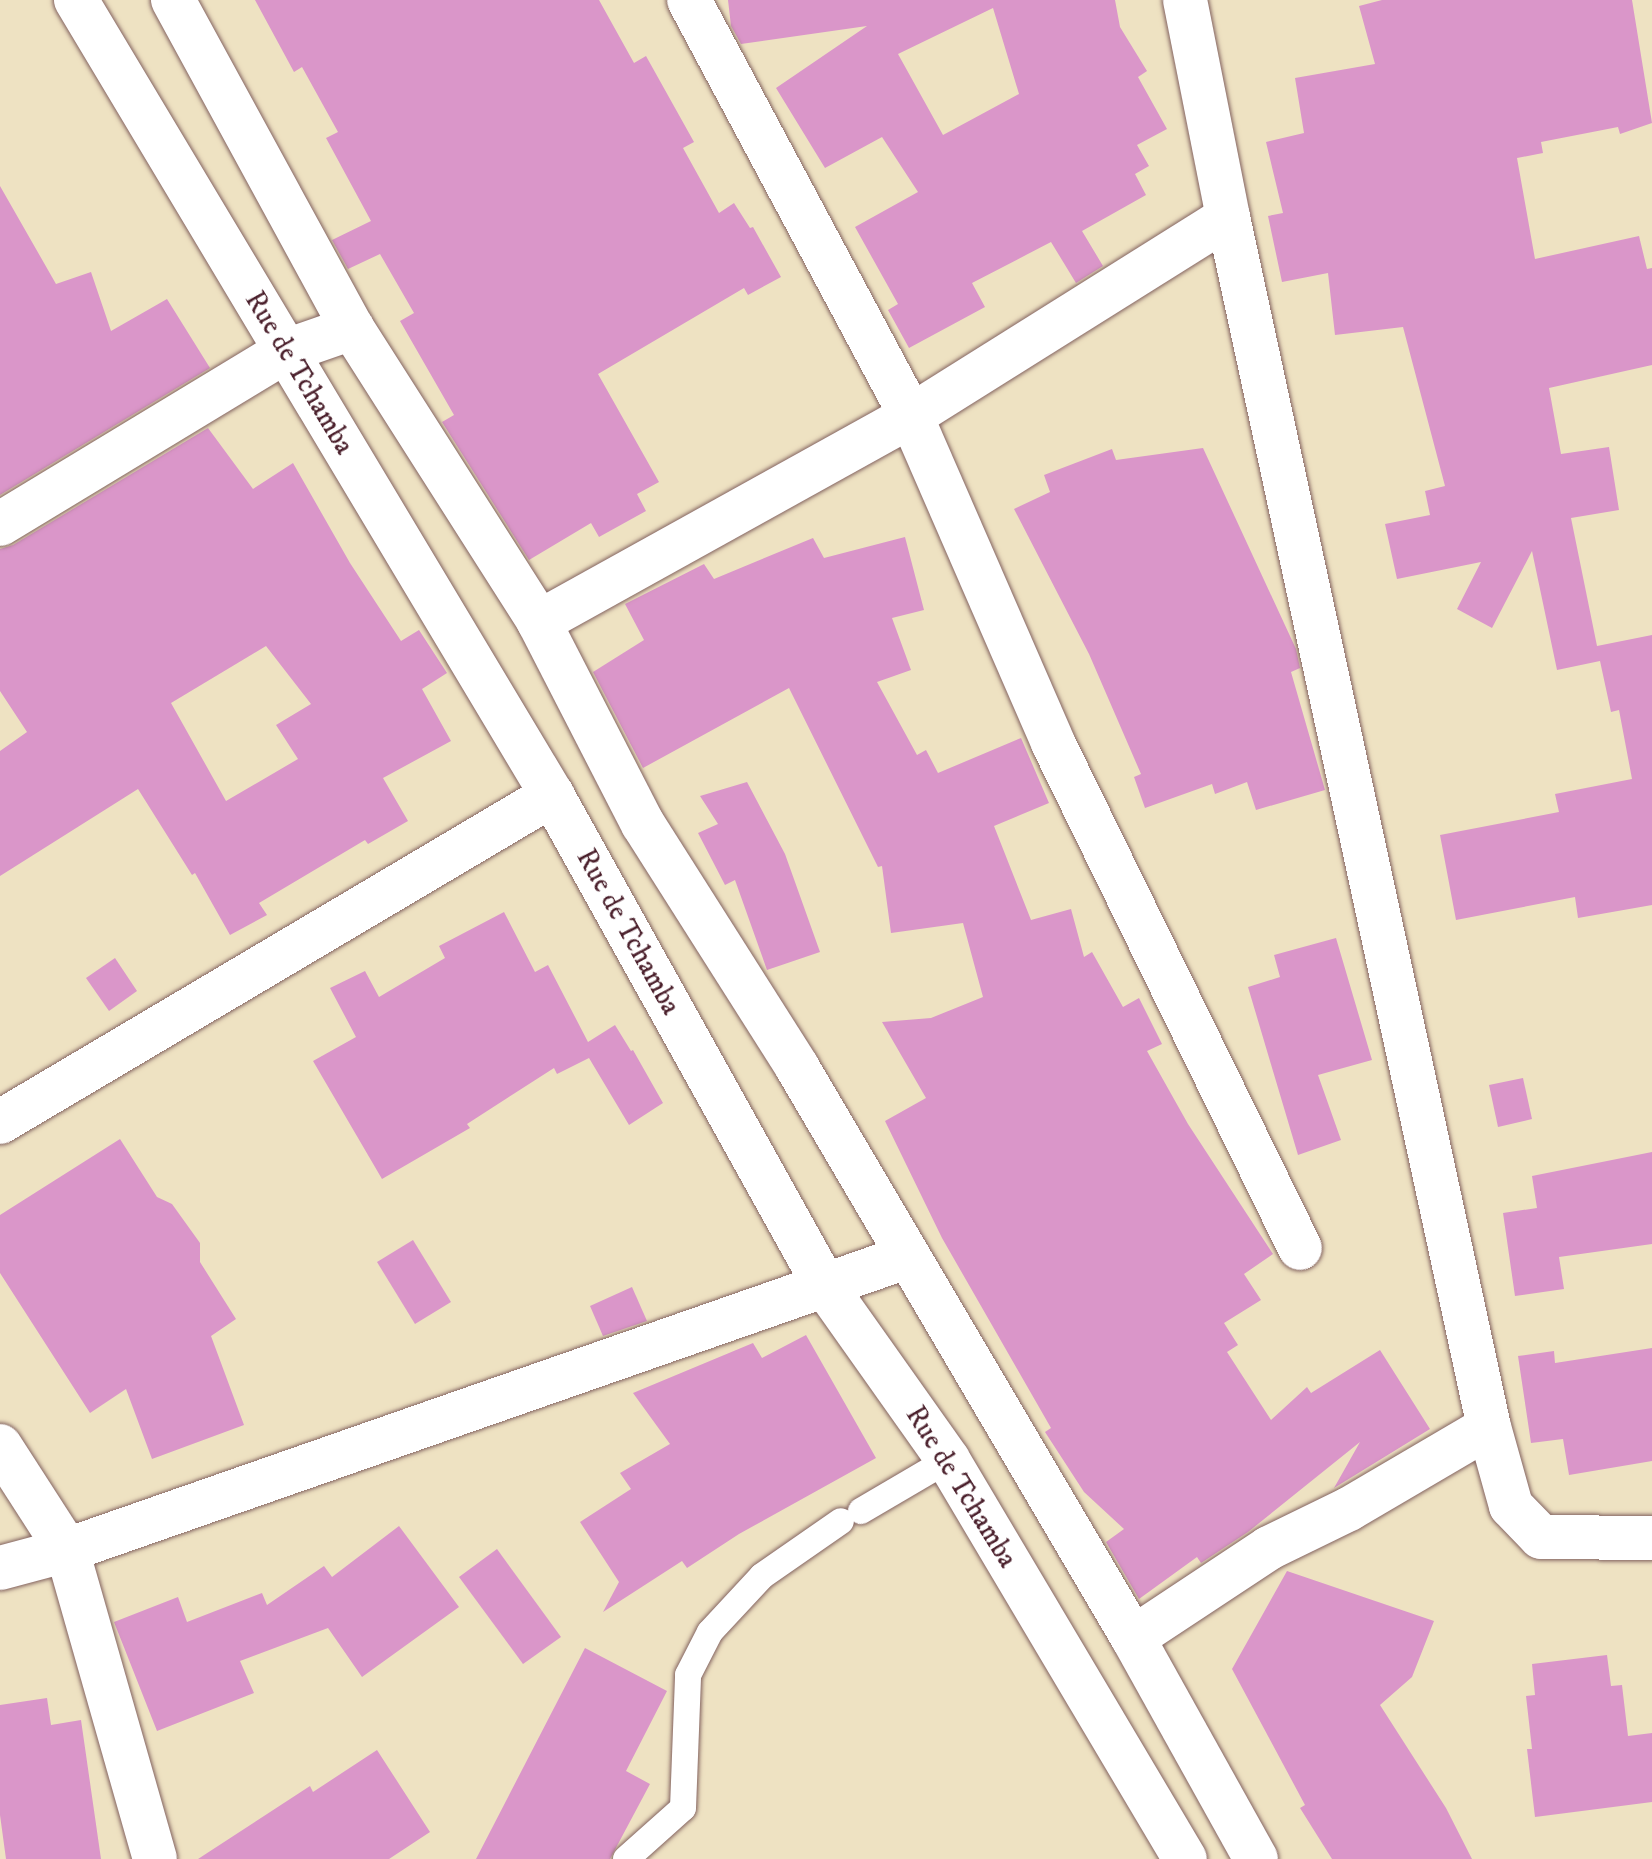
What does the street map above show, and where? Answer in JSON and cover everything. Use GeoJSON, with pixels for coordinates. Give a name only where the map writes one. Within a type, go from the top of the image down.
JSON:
{"type":"FeatureCollection","features":[{"type":"Feature","properties":{"kind":"street","name":"Rue de Tchamba"},"geometry":{"type":"LineString","coordinates":[[76,0],[552,795],[825,1286],[948,1460],[1185,1859]]}},
{"type":"Feature","properties":{"kind":"street"},"geometry":{"type":"LineString","coordinates":[[173,0],[352,328],[539,622],[643,824],[761,1007],[1133,1638],[1256,1859]]}},
{"type":"Feature","properties":{"kind":"street"},"geometry":{"type":"LineString","coordinates":[[689,0],[911,416],[1053,743],[1300,1248]]}},
{"type":"Feature","properties":{"kind":"street"},"geometry":{"type":"LineString","coordinates":[[1185,0],[1228,217],[1489,1427],[1511,1506],[1541,1537],[1652,1538]]}},
{"type":"Feature","properties":{"kind":"street"},"geometry":{"type":"LineString","coordinates":[[539,622],[911,416],[1228,217]]}},
{"type":"Feature","properties":{"kind":"street"},"geometry":{"type":"LineString","coordinates":[[0,524],[286,351],[352,328]]}},
{"type":"Feature","properties":{"kind":"street"},"geometry":{"type":"LineString","coordinates":[[0,1122],[552,795]]}},
{"type":"Feature","properties":{"kind":"street"},"geometry":{"type":"LineString","coordinates":[[0,1568],[67,1550],[906,1257]]}},
{"type":"Feature","properties":{"kind":"street"},"geometry":{"type":"LineString","coordinates":[[1133,1638],[1269,1548],[1349,1509],[1489,1427]]}},
{"type":"Feature","properties":{"kind":"street"},"geometry":{"type":"LineString","coordinates":[[0,1446],[67,1550],[155,1859]]}},
{"type":"Feature","properties":{"kind":"lane"},"geometry":{"type":"LineString","coordinates":[[626,1859],[683,1808],[688,1675],[710,1632],[762,1576],[851,1516],[948,1460]]}},
{"type":"Feature","properties":{"kind":"building"},"geometry":{"type":"Polygon","coordinates":[[[255,0],[599,0],[634,63],[646,56],[694,142],[683,148],[719,213],[734,203],[750,228],[753,227],[781,277],[748,295],[744,288],[598,374],[659,482],[637,494],[646,511],[599,537],[591,523],[529,560],[442,422],[454,415],[400,321],[414,313],[380,254],[348,269],[332,240],[371,221],[326,138],[338,132],[302,67],[294,72],[255,0]]]}},
{"type":"Feature","properties":{"kind":"building"},"geometry":{"type":"Polygon","coordinates":[[[728,0],[1115,0],[1120,27],[1147,71],[1138,77],[1167,129],[1137,145],[1149,166],[1135,174],[1146,195],[1082,231],[1103,266],[1076,283],[1051,242],[972,283],[985,307],[909,348],[888,310],[898,304],[855,227],[918,192],[882,137],[825,168],[776,88],[867,26],[741,44],[731,26],[728,0]],[[993,8],[898,54],[943,135],[1019,94],[993,8]]]}},
{"type":"Feature","properties":{"kind":"building"},"geometry":{"type":"Polygon","coordinates":[[[1382,0],[1632,0],[1652,123],[1620,134],[1618,127],[1541,142],[1543,153],[1517,158],[1535,259],[1639,236],[1647,269],[1652,268],[1652,365],[1549,388],[1561,454],[1609,447],[1619,510],[1571,518],[1597,646],[1652,635],[1652,905],[1578,918],[1575,897],[1456,920],[1440,835],[1559,812],[1555,794],[1632,779],[1619,710],[1611,712],[1600,661],[1557,670],[1532,551],[1492,628],[1457,609],[1481,562],[1397,579],[1385,524],[1430,515],[1425,491],[1445,486],[1403,327],[1335,335],[1328,273],[1282,282],[1268,216],[1283,213],[1266,142],[1304,133],[1295,78],[1375,64],[1359,6],[1382,0]]]}},
{"type":"Feature","properties":{"kind":"building"},"geometry":{"type":"Polygon","coordinates":[[[0,186],[56,284],[91,272],[111,331],[167,299],[210,368],[0,495],[0,186]]]}},
{"type":"Feature","properties":{"kind":"building"},"geometry":{"type":"Polygon","coordinates":[[[208,428],[253,489],[293,463],[350,563],[401,641],[419,630],[447,673],[422,689],[451,741],[383,778],[408,821],[368,844],[365,840],[259,903],[267,915],[230,935],[195,873],[192,875],[138,789],[0,876],[0,751],[27,732],[0,691],[0,549],[13,545],[208,428]],[[266,646],[171,703],[226,801],[298,759],[276,725],[311,704],[266,646]]]}},
{"type":"Feature","properties":{"kind":"building"},"geometry":{"type":"Polygon","coordinates":[[[1203,448],[1296,649],[1300,668],[1291,672],[1325,790],[1256,810],[1247,782],[1215,794],[1212,784],[1145,808],[1134,777],[1141,774],[1089,654],[1014,509],[1050,492],[1044,475],[1112,449],[1116,460],[1203,448]]]}},
{"type":"Feature","properties":{"kind":"building"},"geometry":{"type":"Polygon","coordinates":[[[905,537],[924,610],[892,618],[911,670],[877,682],[917,755],[926,750],[938,773],[1021,738],[1049,803],[994,826],[1031,920],[1071,909],[1084,957],[1092,952],[1123,1007],[1139,998],[1162,1044],[1147,1051],[1188,1124],[1273,1254],[1244,1274],[1261,1300],[1224,1323],[1238,1345],[1227,1352],[1271,1420],[1307,1387],[1311,1393],[1380,1350],[1430,1429],[1334,1488],[1360,1442],[1248,1532],[1201,1563],[1197,1557],[1139,1599],[1106,1542],[1124,1529],[1084,1492],[1045,1432],[1051,1428],[942,1238],[885,1121],[926,1098],[882,1022],[931,1018],[983,997],[963,923],[891,933],[882,866],[878,867],[789,688],[643,768],[593,672],[644,640],[625,604],[704,564],[714,579],[813,538],[824,558],[905,537]]]}},
{"type":"Feature","properties":{"kind":"building"},"geometry":{"type":"Polygon","coordinates":[[[747,782],[785,854],[820,952],[767,970],[735,880],[725,885],[698,833],[718,824],[700,796],[747,782]]]}},
{"type":"Feature","properties":{"kind":"building"},"geometry":{"type":"Polygon","coordinates":[[[504,912],[535,972],[548,965],[588,1042],[615,1025],[663,1103],[629,1125],[589,1058],[557,1074],[554,1068],[467,1124],[470,1128],[382,1179],[313,1061],[356,1037],[330,988],[365,971],[379,997],[445,958],[439,946],[504,912]]]}},
{"type":"Feature","properties":{"kind":"building"},"geometry":{"type":"Polygon","coordinates":[[[1336,938],[1372,1060],[1318,1075],[1341,1140],[1298,1155],[1248,987],[1280,977],[1274,955],[1336,938]]]}},
{"type":"Feature","properties":{"kind":"building"},"geometry":{"type":"Polygon","coordinates":[[[115,958],[137,991],[109,1011],[86,978],[115,958]]]}},
{"type":"Feature","properties":{"kind":"building"},"geometry":{"type":"Polygon","coordinates":[[[1523,1078],[1532,1119],[1498,1127],[1489,1085],[1523,1078]]]}},
{"type":"Feature","properties":{"kind":"building"},"geometry":{"type":"Polygon","coordinates":[[[120,1139],[157,1197],[172,1204],[200,1243],[200,1262],[236,1319],[211,1336],[244,1425],[152,1459],[126,1389],[90,1413],[0,1273],[0,1215],[120,1139]]]}},
{"type":"Feature","properties":{"kind":"building"},"geometry":{"type":"Polygon","coordinates":[[[1652,1152],[1652,1244],[1559,1257],[1564,1289],[1515,1296],[1503,1213],[1537,1208],[1532,1176],[1652,1152]]]}},
{"type":"Feature","properties":{"kind":"building"},"geometry":{"type":"Polygon","coordinates":[[[413,1240],[451,1302],[415,1324],[377,1262],[413,1240]]]}},
{"type":"Feature","properties":{"kind":"building"},"geometry":{"type":"Polygon","coordinates":[[[632,1287],[647,1321],[603,1336],[590,1306],[632,1287]]]}},
{"type":"Feature","properties":{"kind":"building"},"geometry":{"type":"Polygon","coordinates":[[[806,1335],[876,1458],[739,1534],[687,1568],[682,1561],[603,1612],[619,1582],[580,1522],[631,1489],[620,1473],[670,1444],[633,1393],[753,1343],[762,1358],[806,1335]]]}},
{"type":"Feature","properties":{"kind":"building"},"geometry":{"type":"Polygon","coordinates":[[[1652,1348],[1652,1461],[1569,1475],[1563,1439],[1531,1443],[1518,1356],[1554,1351],[1555,1363],[1652,1348]]]}},
{"type":"Feature","properties":{"kind":"building"},"geometry":{"type":"Polygon","coordinates":[[[399,1526],[459,1607],[362,1677],[328,1628],[240,1661],[254,1693],[157,1731],[114,1622],[178,1597],[187,1622],[262,1593],[267,1605],[324,1566],[332,1577],[399,1526]]]}},
{"type":"Feature","properties":{"kind":"building"},"geometry":{"type":"Polygon","coordinates":[[[497,1549],[561,1637],[523,1664],[459,1577],[497,1549]]]}},
{"type":"Feature","properties":{"kind":"building"},"geometry":{"type":"Polygon","coordinates":[[[1287,1571],[1434,1621],[1412,1677],[1380,1705],[1446,1808],[1472,1859],[1332,1859],[1300,1808],[1305,1805],[1232,1669],[1287,1571]]]}},
{"type":"Feature","properties":{"kind":"building"},"geometry":{"type":"Polygon","coordinates":[[[585,1648],[667,1691],[626,1771],[650,1784],[610,1859],[476,1859],[585,1648]]]}},
{"type":"Feature","properties":{"kind":"building"},"geometry":{"type":"Polygon","coordinates":[[[1607,1655],[1611,1686],[1622,1685],[1628,1736],[1652,1733],[1652,1802],[1535,1817],[1527,1749],[1532,1749],[1526,1696],[1535,1695],[1532,1664],[1607,1655]]]}},
{"type":"Feature","properties":{"kind":"building"},"geometry":{"type":"Polygon","coordinates":[[[47,1698],[51,1725],[81,1720],[101,1859],[6,1859],[0,1815],[0,1705],[47,1698]]]}},
{"type":"Feature","properties":{"kind":"building"},"geometry":{"type":"Polygon","coordinates":[[[377,1750],[430,1832],[389,1859],[198,1859],[310,1786],[313,1792],[377,1750]]]}}]}
